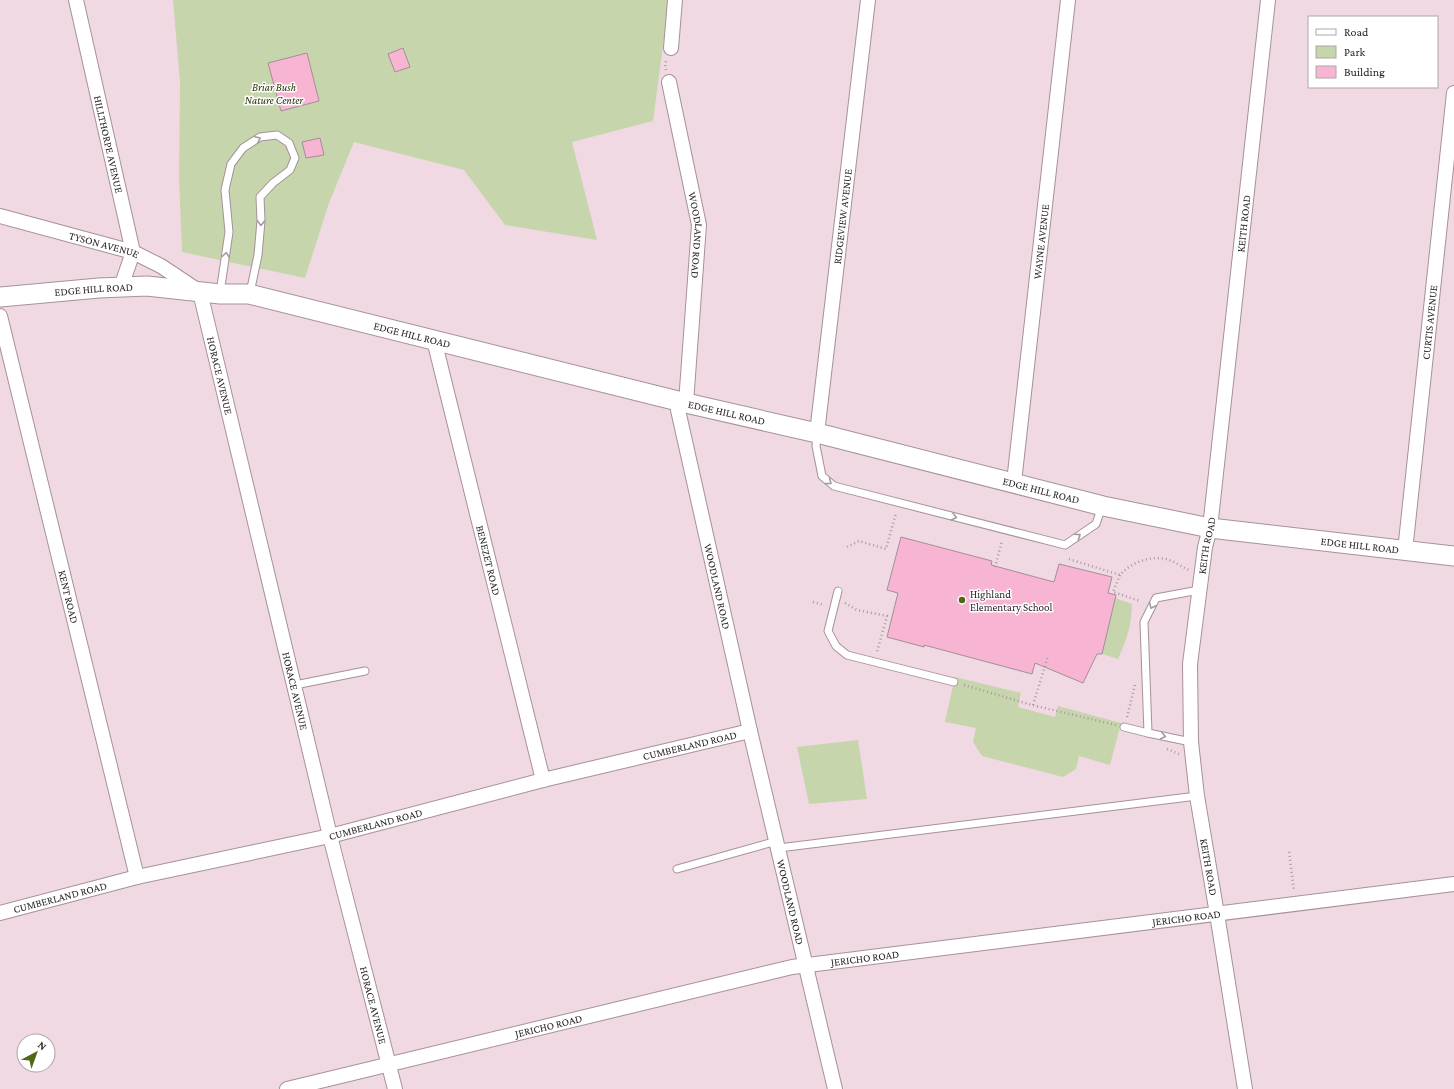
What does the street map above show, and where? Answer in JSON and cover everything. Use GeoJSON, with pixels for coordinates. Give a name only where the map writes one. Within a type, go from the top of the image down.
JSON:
{"type":"FeatureCollection","features":[{"type":"Feature","properties":{"kind":"street","name":"HILLTHORPE AVENUE"},"geometry":{"type":"LineString","coordinates":[[76,0],[133,252]]}},
{"type":"Feature","properties":{"kind":"street"},"geometry":{"type":"LineString","coordinates":[[671,48],[675,0]]}},
{"type":"Feature","properties":{"kind":"street","name":"RIDGEVIEW AVENUE"},"geometry":{"type":"LineString","coordinates":[[817,433],[868,0]]}},
{"type":"Feature","properties":{"kind":"street","name":"WAYNE AVENUE"},"geometry":{"type":"LineString","coordinates":[[1014,482],[1068,0]]}},
{"type":"Feature","properties":{"kind":"street","name":"KEITH ROAD"},"geometry":{"type":"LineString","coordinates":[[1245,1089],[1218,914],[1197,796],[1190,742],[1190,664],[1205,547],[1210,528],[1268,0]]}},
{"type":"Feature","properties":{"kind":"street","name":"WOODLAND ROAD"},"geometry":{"type":"LineString","coordinates":[[668,82],[699,224],[686,403],[678,410],[750,731],[835,1089]]}},
{"type":"Feature","properties":{"kind":"street","name":"CURTIS AVENUE"},"geometry":{"type":"LineString","coordinates":[[1405,552],[1454,93]]}},
{"type":"Feature","properties":{"kind":"street","name":"TYSON AVENUE"},"geometry":{"type":"LineString","coordinates":[[0,216],[133,252],[161,266],[200,292]]}},
{"type":"Feature","properties":{"kind":"street"},"geometry":{"type":"LineString","coordinates":[[121,287],[133,252]]}},
{"type":"Feature","properties":{"kind":"street","name":"EDGE HILL ROAD"},"geometry":{"type":"LineString","coordinates":[[0,297],[98,288],[147,286],[220,294],[249,294],[686,403],[817,433],[1014,482],[1103,506],[1210,528],[1405,552],[1454,556]]}},
{"type":"Feature","properties":{"kind":"street","name":"HORACE AVENUE"},"geometry":{"type":"LineString","coordinates":[[200,292],[330,836],[395,1089]]}},
{"type":"Feature","properties":{"kind":"street","name":"KENT ROAD"},"geometry":{"type":"LineString","coordinates":[[0,316],[137,877]]}},
{"type":"Feature","properties":{"kind":"street","name":"BENEZET ROAD"},"geometry":{"type":"LineString","coordinates":[[434,340],[543,780]]}},
{"type":"Feature","properties":{"kind":"street","name":"CUMBERLAND ROAD"},"geometry":{"type":"LineString","coordinates":[[0,913],[137,877],[330,836],[543,780],[750,731]]}},
{"type":"Feature","properties":{"kind":"street","name":"JERICHO ROAD"},"geometry":{"type":"LineString","coordinates":[[287,1089],[792,968],[1454,884]]}},
{"type":"Feature","properties":{"kind":"lane"},"geometry":{"type":"LineString","coordinates":[[220,294],[229,232],[225,190],[231,164],[243,148],[260,137],[277,135],[289,143],[295,158],[290,170],[272,183],[260,197],[261,221],[258,255],[249,294]]}},
{"type":"Feature","properties":{"kind":"lane"},"geometry":{"type":"LineString","coordinates":[[817,433],[816,446],[822,476],[834,486],[1049,541],[1065,545],[1096,524],[1103,506]]}},
{"type":"Feature","properties":{"kind":"lane"},"geometry":{"type":"LineString","coordinates":[[1148,733],[1144,622],[1156,598],[1199,590]]}},
{"type":"Feature","properties":{"kind":"lane"},"geometry":{"type":"LineString","coordinates":[[838,591],[828,631],[836,646],[847,655],[954,682]]}},
{"type":"Feature","properties":{"kind":"lane"},"geometry":{"type":"LineString","coordinates":[[295,685],[365,671]]}},
{"type":"Feature","properties":{"kind":"lane"},"geometry":{"type":"LineString","coordinates":[[1124,727],[1190,742]]}},
{"type":"Feature","properties":{"kind":"lane"},"geometry":{"type":"LineString","coordinates":[[677,869],[778,844],[1197,796]]}},
{"type":"Feature","properties":{"kind":"path"},"geometry":{"type":"LineString","coordinates":[[668,82],[665,66],[667,55],[671,48]]}},
{"type":"Feature","properties":{"kind":"path"},"geometry":{"type":"LineString","coordinates":[[847,547],[859,541],[886,549],[896,513]]}},
{"type":"Feature","properties":{"kind":"path"},"geometry":{"type":"LineString","coordinates":[[995,567],[1002,541]]}},
{"type":"Feature","properties":{"kind":"path"},"geometry":{"type":"LineString","coordinates":[[1069,559],[1120,575]]}},
{"type":"Feature","properties":{"kind":"path"},"geometry":{"type":"LineString","coordinates":[[1140,601],[1112,592],[1120,575],[1128,566],[1143,559],[1166,560],[1190,570]]}},
{"type":"Feature","properties":{"kind":"path"},"geometry":{"type":"LineString","coordinates":[[813,602],[826,605]]}},
{"type":"Feature","properties":{"kind":"path"},"geometry":{"type":"LineString","coordinates":[[844,602],[857,610],[887,616],[874,662]]}},
{"type":"Feature","properties":{"kind":"path"},"geometry":{"type":"LineString","coordinates":[[1032,705],[1048,656]]}},
{"type":"Feature","properties":{"kind":"path"},"geometry":{"type":"LineString","coordinates":[[954,682],[1032,705],[1124,727],[1135,682]]}},
{"type":"Feature","properties":{"kind":"path"},"geometry":{"type":"LineString","coordinates":[[1289,852],[1294,891]]}},
{"type":"Feature","properties":{"kind":"green space","name":"Briar Bush Nature Center"},"geometry":{"type":"Polygon","coordinates":[[[173,0],[669,0],[653,121],[572,142],[597,240],[505,225],[464,170],[354,142],[329,203],[305,278],[182,252],[179,179],[180,82],[173,0]]]}},
{"type":"Feature","properties":{"kind":"green space"},"geometry":{"type":"Polygon","coordinates":[[[1115,598],[1132,604],[1128,633],[1118,659],[1102,654],[1115,598]]]}},
{"type":"Feature","properties":{"kind":"green space"},"geometry":{"type":"Polygon","coordinates":[[[955,677],[1021,693],[1018,707],[1055,717],[1058,706],[1121,723],[1110,765],[1079,756],[1076,769],[1063,777],[982,756],[973,742],[976,728],[945,722],[955,677]]]}},
{"type":"Feature","properties":{"kind":"green space"},"geometry":{"type":"Polygon","coordinates":[[[858,740],[867,799],[809,804],[797,747],[858,740]]]}},
{"type":"Feature","properties":{"kind":"building"},"geometry":{"type":"Polygon","coordinates":[[[403,48],[410,67],[395,72],[388,54],[403,48]]]}},
{"type":"Feature","properties":{"kind":"building"},"geometry":{"type":"Polygon","coordinates":[[[307,53],[319,101],[281,111],[268,63],[307,53]]]}},
{"type":"Feature","properties":{"kind":"building"},"geometry":{"type":"Polygon","coordinates":[[[320,138],[324,155],[306,158],[302,142],[320,138]]]}},
{"type":"Feature","properties":{"kind":"building"},"geometry":{"type":"Polygon","coordinates":[[[901,537],[992,561],[991,565],[1054,582],[1059,564],[1112,577],[1108,593],[1116,595],[1102,654],[1097,654],[1083,683],[1035,663],[1032,674],[924,645],[924,647],[887,637],[898,593],[887,590],[901,537]]]}},
{"type":"Feature","properties":{"kind":"place","name":"Highland Elementary School"},"geometry":{"type":"Point","coordinates":[962,600]}}]}
